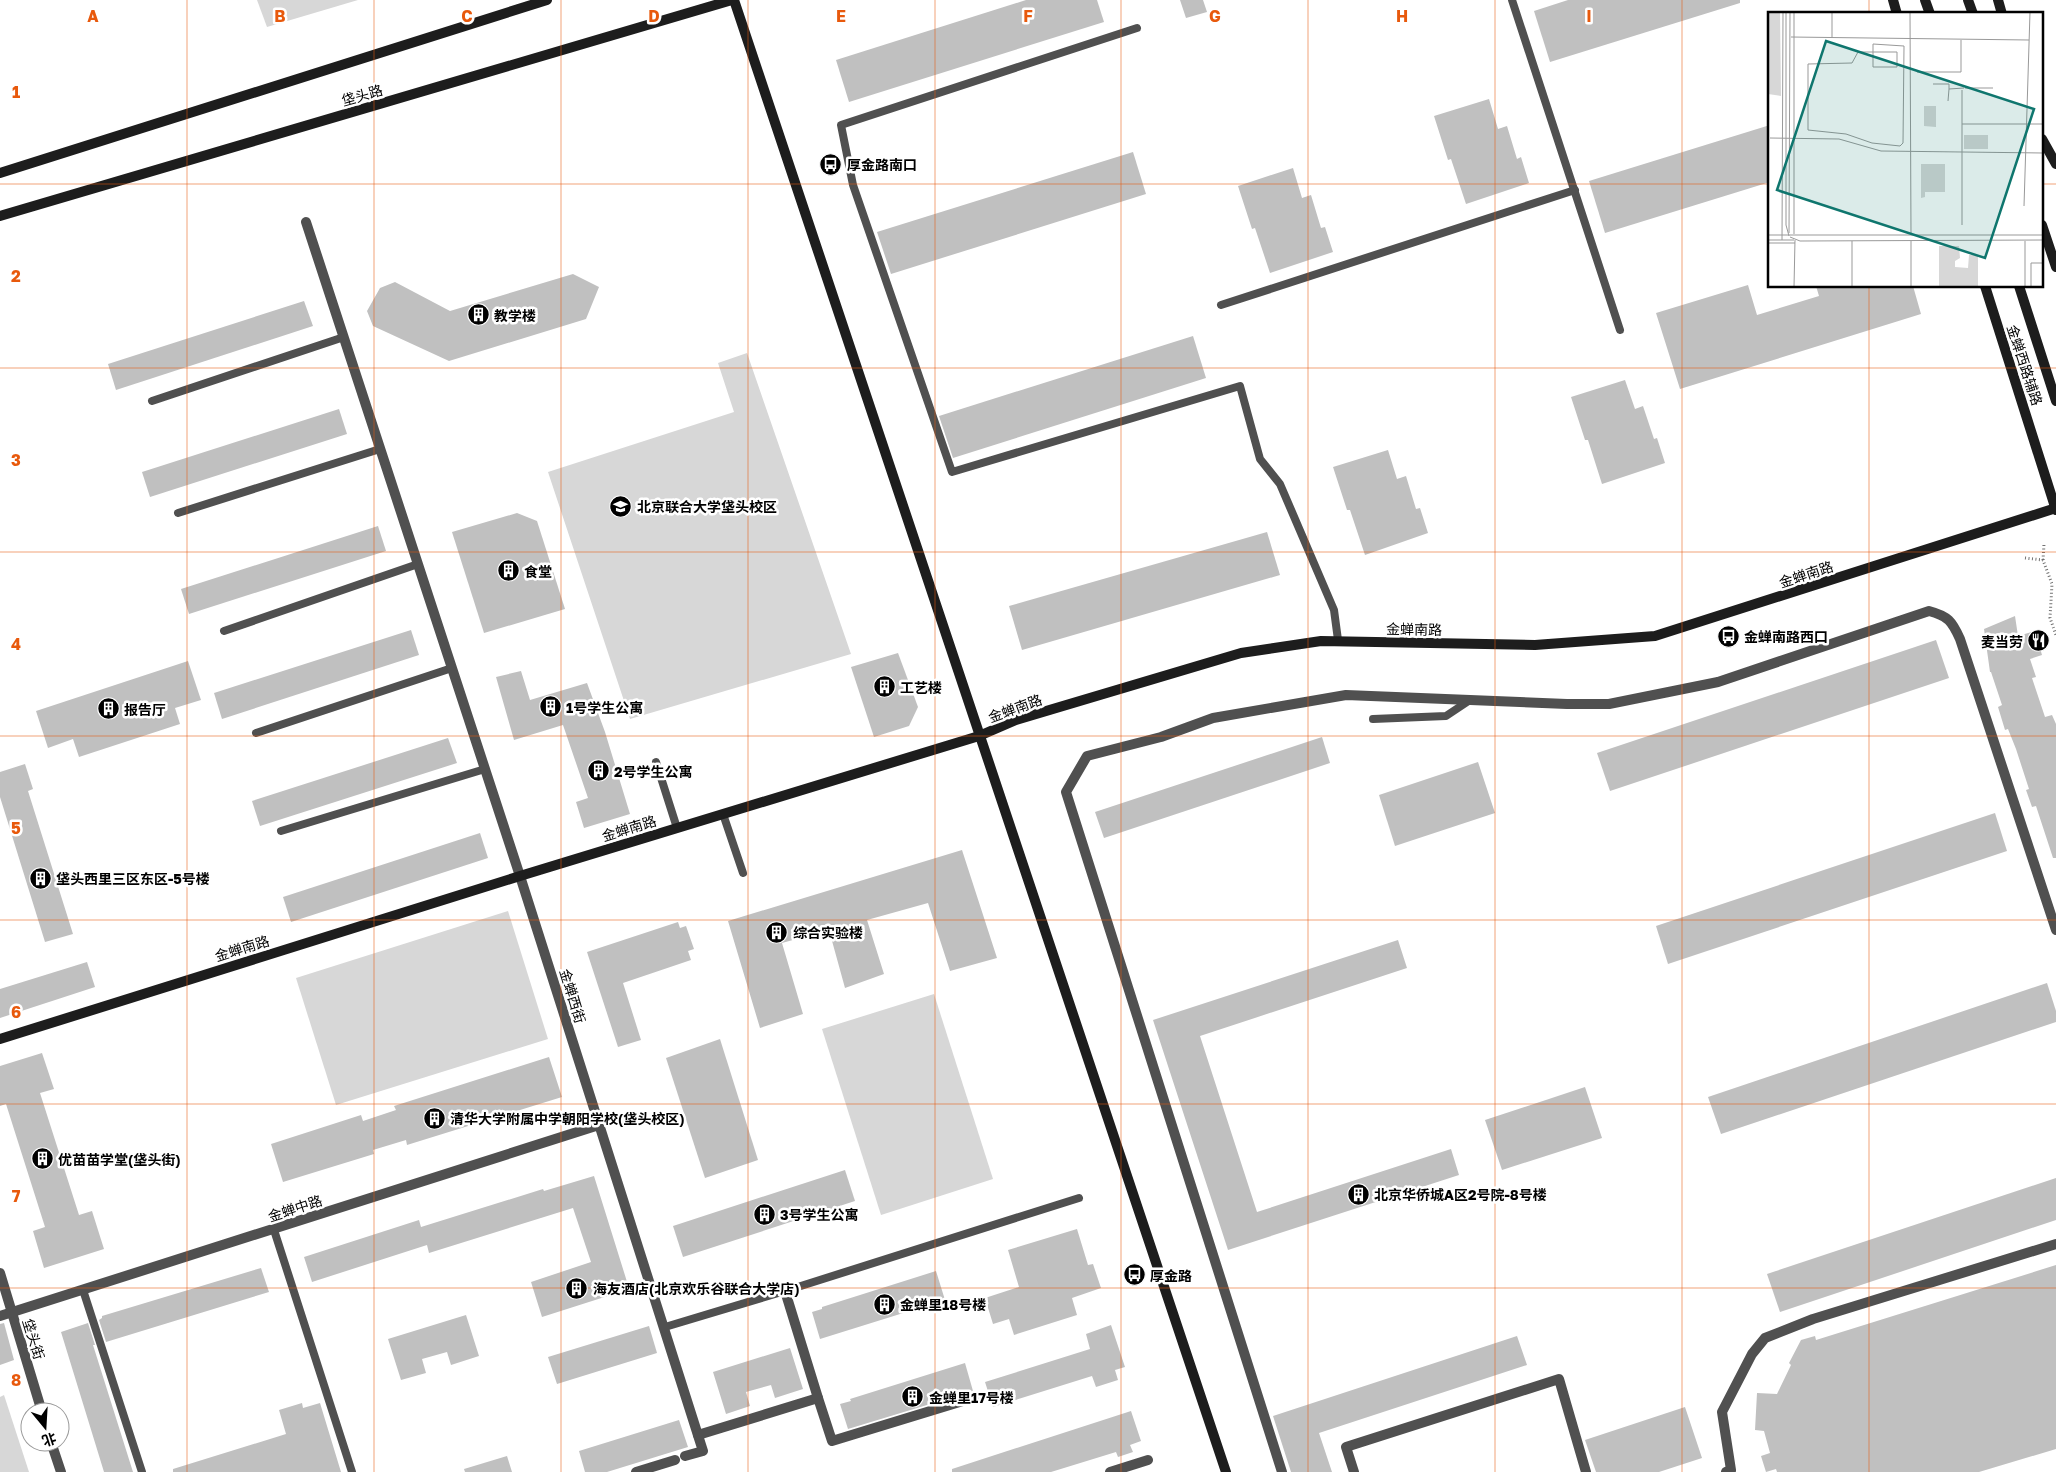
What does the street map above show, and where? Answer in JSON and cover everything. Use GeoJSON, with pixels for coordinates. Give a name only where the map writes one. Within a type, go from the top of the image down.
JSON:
{"type":"FeatureCollection","features":[{"type":"Feature","properties":{"kind":"street"},"geometry":{"type":"LineString","coordinates":[[0,174],[546,0]]}},
{"type":"Feature","properties":{"kind":"street"},"geometry":{"type":"LineString","coordinates":[[733,0],[1226,1472]]}},
{"type":"Feature","properties":{"kind":"street","name":"垡头路"},"geometry":{"type":"LineString","coordinates":[[0,216],[733,0]]}},
{"type":"Feature","properties":{"kind":"street"},"geometry":{"type":"LineString","coordinates":[[1968,0],[1972,12]]}},
{"type":"Feature","properties":{"kind":"street"},"geometry":{"type":"LineString","coordinates":[[2044,143],[2056,164]]}},
{"type":"Feature","properties":{"kind":"street","name":"金蝉西街"},"geometry":{"type":"LineString","coordinates":[[306,222],[486,769],[698,1435]]}},
{"type":"Feature","properties":{"kind":"street"},"geometry":{"type":"LineString","coordinates":[[2044,231],[2056,267]]}},
{"type":"Feature","properties":{"kind":"street","name":"金蝉西路辅路"},"geometry":{"type":"LineString","coordinates":[[1986,288],[2056,509]]}},
{"type":"Feature","properties":{"kind":"street"},"geometry":{"type":"LineString","coordinates":[[2020,288],[2056,401]]}},
{"type":"Feature","properties":{"kind":"street","name":"金蝉南路"},"geometry":{"type":"LineString","coordinates":[[0,1039],[520,876],[979,736],[1016,720],[1241,653],[1338,640],[1535,645],[1656,636],[2056,509]]}},
{"type":"Feature","properties":{"kind":"street"},"geometry":{"type":"LineString","coordinates":[[1282,1472],[1066,792],[1087,756],[1161,736],[1213,718],[1346,695],[1608,704],[1718,682],[1929,611],[1942,614],[1953,624],[1960,639],[2056,930]]}},
{"type":"Feature","properties":{"kind":"street","name":"金蝉中路"},"geometry":{"type":"LineString","coordinates":[[0,1316],[274,1230],[599,1124]]}},
{"type":"Feature","properties":{"kind":"street"},"geometry":{"type":"LineString","coordinates":[[1729,1471],[1722,1412],[1752,1354],[1766,1338],[1813,1319],[2056,1244]]}},
{"type":"Feature","properties":{"kind":"street","name":"垡头街"},"geometry":{"type":"LineString","coordinates":[[0,1273],[39,1402]]}},
{"type":"Feature","properties":{"kind":"street"},"geometry":{"type":"LineString","coordinates":[[785,1291],[832,1441],[976,1397]]}},
{"type":"Feature","properties":{"kind":"street"},"geometry":{"type":"LineString","coordinates":[[1354,1472],[1346,1447],[1559,1379],[1586,1472]]}},
{"type":"Feature","properties":{"kind":"street"},"geometry":{"type":"LineString","coordinates":[[685,1456],[703,1450],[698,1435],[818,1398]]}},
{"type":"Feature","properties":{"kind":"street"},"geometry":{"type":"LineString","coordinates":[[55,1452],[61,1472]]}},
{"type":"Feature","properties":{"kind":"street"},"geometry":{"type":"LineString","coordinates":[[636,1472],[675,1460]]}},
{"type":"Feature","properties":{"kind":"street"},"geometry":{"type":"LineString","coordinates":[[1110,1472],[1148,1460]]}},
{"type":"Feature","properties":{"kind":"lane"},"geometry":{"type":"LineString","coordinates":[[1512,0],[1620,330]]}},
{"type":"Feature","properties":{"kind":"lane"},"geometry":{"type":"LineString","coordinates":[[1137,28],[841,125],[853,185],[952,472],[1240,386],[1260,459],[1280,484],[1334,610],[1338,640]]}},
{"type":"Feature","properties":{"kind":"lane"},"geometry":{"type":"LineString","coordinates":[[1221,305],[1575,190]]}},
{"type":"Feature","properties":{"kind":"lane"},"geometry":{"type":"LineString","coordinates":[[152,401],[344,337]]}},
{"type":"Feature","properties":{"kind":"lane"},"geometry":{"type":"LineString","coordinates":[[178,513],[380,449]]}},
{"type":"Feature","properties":{"kind":"lane"},"geometry":{"type":"LineString","coordinates":[[224,631],[418,564]]}},
{"type":"Feature","properties":{"kind":"lane"},"geometry":{"type":"LineString","coordinates":[[256,733],[452,668]]}},
{"type":"Feature","properties":{"kind":"lane"},"geometry":{"type":"LineString","coordinates":[[1373,719],[1446,716],[1470,700]]}},
{"type":"Feature","properties":{"kind":"lane"},"geometry":{"type":"LineString","coordinates":[[656,762],[677,828]]}},
{"type":"Feature","properties":{"kind":"lane"},"geometry":{"type":"LineString","coordinates":[[281,831],[486,769]]}},
{"type":"Feature","properties":{"kind":"lane"},"geometry":{"type":"LineString","coordinates":[[723,814],[743,873]]}},
{"type":"Feature","properties":{"kind":"lane"},"geometry":{"type":"LineString","coordinates":[[664,1327],[785,1291],[1079,1198]]}},
{"type":"Feature","properties":{"kind":"lane"},"geometry":{"type":"LineString","coordinates":[[274,1230],[352,1472]]}},
{"type":"Feature","properties":{"kind":"lane"},"geometry":{"type":"LineString","coordinates":[[83,1290],[142,1472]]}},
{"type":"Feature","properties":{"kind":"path"},"geometry":{"type":"LineString","coordinates":[[2044,544],[2043,560],[2052,584],[2050,618],[2056,635]]}},
{"type":"Feature","properties":{"kind":"path"},"geometry":{"type":"LineString","coordinates":[[2026,558],[2043,560]]}},
{"type":"Feature","properties":{"kind":"shaded area"},"geometry":{"type":"Polygon","coordinates":[[[257,0],[358,0],[267,27],[257,0]]]}},
{"type":"Feature","properties":{"kind":"shaded area"},"geometry":{"type":"Polygon","coordinates":[[[747,353],[851,654],[630,719],[548,472],[734,412],[718,363],[747,353]]]}},
{"type":"Feature","properties":{"kind":"shaded area"},"geometry":{"type":"Polygon","coordinates":[[[508,911],[548,1039],[336,1105],[296,978],[508,911]]]}},
{"type":"Feature","properties":{"kind":"shaded area"},"geometry":{"type":"Polygon","coordinates":[[[934,994],[993,1179],[881,1215],[822,1029],[934,994]]]}},
{"type":"Feature","properties":{"kind":"shaded area"},"geometry":{"type":"Polygon","coordinates":[[[4,1395],[20,1444],[20,1452],[23,1452],[29,1472],[0,1472],[0,1397],[4,1395]]]}},
{"type":"Feature","properties":{"kind":"building"},"geometry":{"type":"Polygon","coordinates":[[[1026,0],[1097,0],[1104,22],[849,102],[836,60],[1026,0]]]}},
{"type":"Feature","properties":{"kind":"building"},"geometry":{"type":"Polygon","coordinates":[[[1180,0],[1203,0],[1207,12],[1186,18],[1180,0]]]}},
{"type":"Feature","properties":{"kind":"building"},"geometry":{"type":"Polygon","coordinates":[[[1568,0],[1740,0],[1740,3],[1550,62],[1534,11],[1568,0]]]}},
{"type":"Feature","properties":{"kind":"building"},"geometry":{"type":"Polygon","coordinates":[[[1489,99],[1498,129],[1507,126],[1517,159],[1521,157],[1529,183],[1466,204],[1451,159],[1448,160],[1434,116],[1489,99]]]}},
{"type":"Feature","properties":{"kind":"building"},"geometry":{"type":"Polygon","coordinates":[[[1768,126],[1768,183],[1605,233],[1589,181],[1768,126]]]}},
{"type":"Feature","properties":{"kind":"building"},"geometry":{"type":"Polygon","coordinates":[[[1133,152],[1146,194],[891,274],[877,232],[1133,152]]]}},
{"type":"Feature","properties":{"kind":"building"},"geometry":{"type":"Polygon","coordinates":[[[1293,168],[1302,198],[1311,195],[1321,228],[1325,227],[1333,252],[1270,273],[1255,228],[1252,229],[1238,186],[1293,168]]]}},
{"type":"Feature","properties":{"kind":"building","name":"教学楼"},"geometry":{"type":"Polygon","coordinates":[[[573,274],[599,287],[586,319],[449,361],[373,326],[367,311],[380,288],[395,282],[450,311],[573,274]]]}},
{"type":"Feature","properties":{"kind":"building"},"geometry":{"type":"Polygon","coordinates":[[[1748,285],[1757,315],[1819,296],[1817,288],[1914,288],[1921,314],[1680,389],[1656,313],[1748,285]]]}},
{"type":"Feature","properties":{"kind":"building"},"geometry":{"type":"Polygon","coordinates":[[[304,301],[313,326],[116,390],[108,364],[304,301]]]}},
{"type":"Feature","properties":{"kind":"building"},"geometry":{"type":"Polygon","coordinates":[[[1193,336],[1206,378],[953,458],[939,416],[1193,336]]]}},
{"type":"Feature","properties":{"kind":"building"},"geometry":{"type":"Polygon","coordinates":[[[1625,380],[1635,409],[1643,406],[1654,439],[1657,438],[1665,463],[1602,484],[1588,440],[1585,440],[1571,397],[1625,380]]]}},
{"type":"Feature","properties":{"kind":"building"},"geometry":{"type":"Polygon","coordinates":[[[339,409],[347,434],[150,497],[142,472],[339,409]]]}},
{"type":"Feature","properties":{"kind":"building"},"geometry":{"type":"Polygon","coordinates":[[[1388,450],[1397,479],[1406,476],[1416,509],[1420,508],[1428,533],[1365,555],[1350,510],[1347,510],[1333,467],[1388,450]]]}},
{"type":"Feature","properties":{"kind":"building","name":"食堂"},"geometry":{"type":"Polygon","coordinates":[[[517,513],[537,521],[565,609],[484,633],[452,532],[517,513]]]}},
{"type":"Feature","properties":{"kind":"building"},"geometry":{"type":"Polygon","coordinates":[[[378,526],[386,551],[189,614],[181,589],[378,526]]]}},
{"type":"Feature","properties":{"kind":"building"},"geometry":{"type":"Polygon","coordinates":[[[1267,532],[1280,575],[1022,650],[1009,606],[1267,532]]]}},
{"type":"Feature","properties":{"kind":"building"},"geometry":{"type":"Polygon","coordinates":[[[2015,616],[2018,636],[2035,631],[2042,655],[2030,659],[2036,677],[2032,678],[2045,717],[2052,715],[2056,724],[2056,858],[2053,858],[2036,806],[2032,807],[2026,790],[2029,789],[2016,749],[2008,729],[2005,730],[1998,707],[2002,705],[1990,672],[1984,629],[2015,616]]]}},
{"type":"Feature","properties":{"kind":"building"},"geometry":{"type":"Polygon","coordinates":[[[411,630],[419,655],[222,719],[214,693],[411,630]]]}},
{"type":"Feature","properties":{"kind":"building"},"geometry":{"type":"Polygon","coordinates":[[[1936,640],[1949,678],[1610,791],[1597,753],[1936,640]]]}},
{"type":"Feature","properties":{"kind":"building","name":"工艺楼"},"geometry":{"type":"Polygon","coordinates":[[[898,653],[918,707],[909,726],[874,737],[851,667],[898,653]]]}},
{"type":"Feature","properties":{"kind":"building","name":"报告厅"},"geometry":{"type":"Polygon","coordinates":[[[188,661],[201,700],[175,708],[180,724],[79,757],[73,739],[48,748],[36,711],[188,661]]]}},
{"type":"Feature","properties":{"kind":"building"},"geometry":{"type":"Polygon","coordinates":[[[521,671],[530,700],[587,683],[605,732],[630,814],[584,828],[576,802],[588,798],[563,725],[514,740],[496,677],[521,671]]]}},
{"type":"Feature","properties":{"kind":"building"},"geometry":{"type":"Polygon","coordinates":[[[1322,737],[1330,763],[1104,838],[1095,812],[1322,737]]]}},
{"type":"Feature","properties":{"kind":"building"},"geometry":{"type":"Polygon","coordinates":[[[448,738],[457,763],[260,826],[252,801],[448,738]]]}},
{"type":"Feature","properties":{"kind":"building"},"geometry":{"type":"Polygon","coordinates":[[[1478,762],[1495,813],[1395,846],[1379,795],[1478,762]]]}},
{"type":"Feature","properties":{"kind":"building","name":"垡头西里三区东区-5号楼"},"geometry":{"type":"Polygon","coordinates":[[[25,764],[33,789],[28,791],[73,934],[45,942],[0,797],[0,772],[25,764]]]}},
{"type":"Feature","properties":{"kind":"building"},"geometry":{"type":"Polygon","coordinates":[[[1995,813],[2007,851],[1668,964],[1656,926],[1995,813]]]}},
{"type":"Feature","properties":{"kind":"building"},"geometry":{"type":"Polygon","coordinates":[[[480,833],[488,858],[291,922],[283,897],[480,833]]]}},
{"type":"Feature","properties":{"kind":"building","name":"综合实验楼"},"geometry":{"type":"Polygon","coordinates":[[[962,850],[997,958],[950,971],[928,903],[867,920],[884,974],[845,988],[829,930],[782,943],[803,1014],[760,1028],[728,921],[962,850]]]}},
{"type":"Feature","properties":{"kind":"building"},"geometry":{"type":"Polygon","coordinates":[[[678,922],[680,928],[686,926],[694,949],[688,951],[691,960],[623,983],[641,1040],[618,1047],[587,952],[678,922]]]}},
{"type":"Feature","properties":{"kind":"building"},"geometry":{"type":"Polygon","coordinates":[[[1398,940],[1407,968],[1200,1036],[1257,1212],[1451,1149],[1459,1175],[1228,1250],[1153,1020],[1398,940]]]}},
{"type":"Feature","properties":{"kind":"building"},"geometry":{"type":"Polygon","coordinates":[[[87,962],[95,987],[0,1018],[0,989],[87,962]]]}},
{"type":"Feature","properties":{"kind":"building"},"geometry":{"type":"Polygon","coordinates":[[[2047,983],[2056,1011],[2056,1022],[1721,1134],[1708,1097],[2047,983]]]}},
{"type":"Feature","properties":{"kind":"building"},"geometry":{"type":"Polygon","coordinates":[[[720,1039],[758,1160],[705,1178],[666,1058],[720,1039]]]}},
{"type":"Feature","properties":{"kind":"building","name":"优苗苗学堂(垡头街)"},"geometry":{"type":"Polygon","coordinates":[[[42,1053],[54,1089],[40,1093],[79,1215],[92,1211],[104,1249],[44,1268],[33,1231],[45,1227],[6,1104],[0,1106],[0,1066],[42,1053]]]}},
{"type":"Feature","properties":{"kind":"building","name":"清华大学附属中学朝阳学校(垡头校区)"},"geometry":{"type":"Polygon","coordinates":[[[549,1057],[562,1097],[407,1145],[406,1140],[373,1150],[374,1154],[283,1182],[271,1144],[361,1115],[363,1121],[396,1110],[394,1106],[549,1057]]]}},
{"type":"Feature","properties":{"kind":"building"},"geometry":{"type":"Polygon","coordinates":[[[1585,1087],[1602,1138],[1502,1170],[1485,1120],[1585,1087]]]}},
{"type":"Feature","properties":{"kind":"building","name":"3号学生公寓"},"geometry":{"type":"Polygon","coordinates":[[[845,1170],[855,1201],[683,1257],[673,1226],[845,1170]]]}},
{"type":"Feature","properties":{"kind":"building"},"geometry":{"type":"Polygon","coordinates":[[[594,1176],[628,1285],[613,1291],[614,1294],[542,1317],[531,1282],[591,1262],[573,1208],[429,1253],[427,1245],[312,1282],[304,1257],[419,1220],[421,1227],[543,1189],[544,1191],[594,1176]]]}},
{"type":"Feature","properties":{"kind":"building"},"geometry":{"type":"Polygon","coordinates":[[[2056,1178],[2056,1220],[1780,1312],[1767,1274],[2056,1178]]]}},
{"type":"Feature","properties":{"kind":"building"},"geometry":{"type":"Polygon","coordinates":[[[1077,1229],[1088,1265],[1093,1264],[1101,1288],[1072,1298],[1077,1315],[1014,1335],[1009,1319],[993,1324],[985,1298],[1019,1287],[1008,1250],[1077,1229]]]}},
{"type":"Feature","properties":{"kind":"building"},"geometry":{"type":"Polygon","coordinates":[[[2056,1265],[2056,1449],[1979,1472],[1777,1472],[1776,1469],[1766,1472],[1761,1456],[1770,1453],[1764,1431],[1755,1430],[1757,1393],[1777,1394],[1791,1365],[1789,1363],[1801,1340],[1815,1336],[1816,1340],[2056,1265]]]}},
{"type":"Feature","properties":{"kind":"building"},"geometry":{"type":"Polygon","coordinates":[[[261,1268],[269,1292],[106,1342],[99,1320],[102,1316],[261,1268]]]}},
{"type":"Feature","properties":{"kind":"building","name":"金蝉里18号楼"},"geometry":{"type":"Polygon","coordinates":[[[936,1271],[945,1300],[820,1339],[812,1312],[822,1309],[822,1307],[936,1271]]]}},
{"type":"Feature","properties":{"kind":"building"},"geometry":{"type":"Polygon","coordinates":[[[466,1315],[479,1356],[451,1365],[447,1352],[422,1359],[426,1373],[401,1380],[388,1339],[466,1315]]]}},
{"type":"Feature","properties":{"kind":"building"},"geometry":{"type":"Polygon","coordinates":[[[4,1323],[14,1360],[0,1365],[0,1324],[4,1323]]]}},
{"type":"Feature","properties":{"kind":"building"},"geometry":{"type":"Polygon","coordinates":[[[88,1323],[95,1345],[93,1345],[133,1472],[104,1472],[61,1332],[88,1323]]]}},
{"type":"Feature","properties":{"kind":"building"},"geometry":{"type":"Polygon","coordinates":[[[1111,1325],[1125,1367],[1115,1370],[1118,1380],[1096,1387],[1092,1376],[993,1407],[985,1382],[1090,1349],[1086,1334],[1111,1325]]]}},
{"type":"Feature","properties":{"kind":"building"},"geometry":{"type":"Polygon","coordinates":[[[649,1326],[657,1353],[557,1384],[548,1357],[649,1326]]]}},
{"type":"Feature","properties":{"kind":"building"},"geometry":{"type":"Polygon","coordinates":[[[1517,1336],[1527,1365],[1319,1433],[1332,1472],[1291,1472],[1273,1416],[1517,1336]]]}},
{"type":"Feature","properties":{"kind":"building"},"geometry":{"type":"Polygon","coordinates":[[[790,1348],[803,1389],[775,1398],[771,1385],[746,1392],[750,1406],[726,1414],[713,1372],[790,1348]]]}},
{"type":"Feature","properties":{"kind":"building","name":"金蝉里17号楼"},"geometry":{"type":"Polygon","coordinates":[[[965,1363],[973,1391],[848,1429],[840,1404],[851,1401],[850,1399],[965,1363]]]}},
{"type":"Feature","properties":{"kind":"building"},"geometry":{"type":"Polygon","coordinates":[[[302,1403],[303,1408],[320,1403],[341,1472],[173,1472],[173,1469],[286,1434],[279,1410],[302,1403]]]}},
{"type":"Feature","properties":{"kind":"building"},"geometry":{"type":"Polygon","coordinates":[[[1685,1407],[1702,1458],[1659,1472],[1596,1472],[1585,1440],[1685,1407]]]}},
{"type":"Feature","properties":{"kind":"building"},"geometry":{"type":"Polygon","coordinates":[[[1131,1411],[1141,1441],[1130,1445],[1133,1452],[1118,1457],[1116,1452],[1051,1472],[952,1472],[952,1469],[1131,1411]]]}},
{"type":"Feature","properties":{"kind":"building"},"geometry":{"type":"Polygon","coordinates":[[[679,1420],[688,1447],[607,1472],[585,1472],[579,1451],[679,1420]]]}},
{"type":"Feature","properties":{"kind":"building"},"geometry":{"type":"Polygon","coordinates":[[[507,1456],[512,1472],[465,1472],[464,1469],[507,1456]]]}},
{"type":"Feature","properties":{"kind":"place","name":"厚金路南口"},"geometry":{"type":"Point","coordinates":[831,164]}},
{"type":"Feature","properties":{"kind":"place","name":"教学楼"},"geometry":{"type":"Point","coordinates":[478,315]}},
{"type":"Feature","properties":{"kind":"place","name":"北京联合大学垡头校区"},"geometry":{"type":"Point","coordinates":[621,506]}},
{"type":"Feature","properties":{"kind":"place","name":"食堂"},"geometry":{"type":"Point","coordinates":[508,571]}},
{"type":"Feature","properties":{"kind":"place","name":"金蝉南路西口"},"geometry":{"type":"Point","coordinates":[1728,636]}},
{"type":"Feature","properties":{"kind":"place","name":"麦当劳"},"geometry":{"type":"Point","coordinates":[2039,641]}},
{"type":"Feature","properties":{"kind":"place","name":"工艺楼"},"geometry":{"type":"Point","coordinates":[884,687]}},
{"type":"Feature","properties":{"kind":"place","name":"1号学生公寓"},"geometry":{"type":"Point","coordinates":[550,707]}},
{"type":"Feature","properties":{"kind":"place","name":"报告厅"},"geometry":{"type":"Point","coordinates":[108,709]}},
{"type":"Feature","properties":{"kind":"place","name":"2号学生公寓"},"geometry":{"type":"Point","coordinates":[598,771]}},
{"type":"Feature","properties":{"kind":"place","name":"垡头西里三区东区-5号楼"},"geometry":{"type":"Point","coordinates":[40,878]}},
{"type":"Feature","properties":{"kind":"place","name":"综合实验楼"},"geometry":{"type":"Point","coordinates":[777,932]}},
{"type":"Feature","properties":{"kind":"place","name":"清华大学附属中学朝阳学校(垡头校区)"},"geometry":{"type":"Point","coordinates":[434,1118]}},
{"type":"Feature","properties":{"kind":"place","name":"优苗苗学堂(垡头街)"},"geometry":{"type":"Point","coordinates":[42,1159]}},
{"type":"Feature","properties":{"kind":"place","name":"北京华侨城A区2号院-8号楼"},"geometry":{"type":"Point","coordinates":[1358,1194]}},
{"type":"Feature","properties":{"kind":"place","name":"3号学生公寓"},"geometry":{"type":"Point","coordinates":[764,1214]}},
{"type":"Feature","properties":{"kind":"place","name":"厚金路"},"geometry":{"type":"Point","coordinates":[1134,1275]}},
{"type":"Feature","properties":{"kind":"place","name":"海友酒店(北京欢乐谷联合大学店)"},"geometry":{"type":"Point","coordinates":[577,1288]}},
{"type":"Feature","properties":{"kind":"place","name":"金蝉里18号楼"},"geometry":{"type":"Point","coordinates":[884,1304]}},
{"type":"Feature","properties":{"kind":"place","name":"金蝉里17号楼"},"geometry":{"type":"Point","coordinates":[913,1397]}}]}
